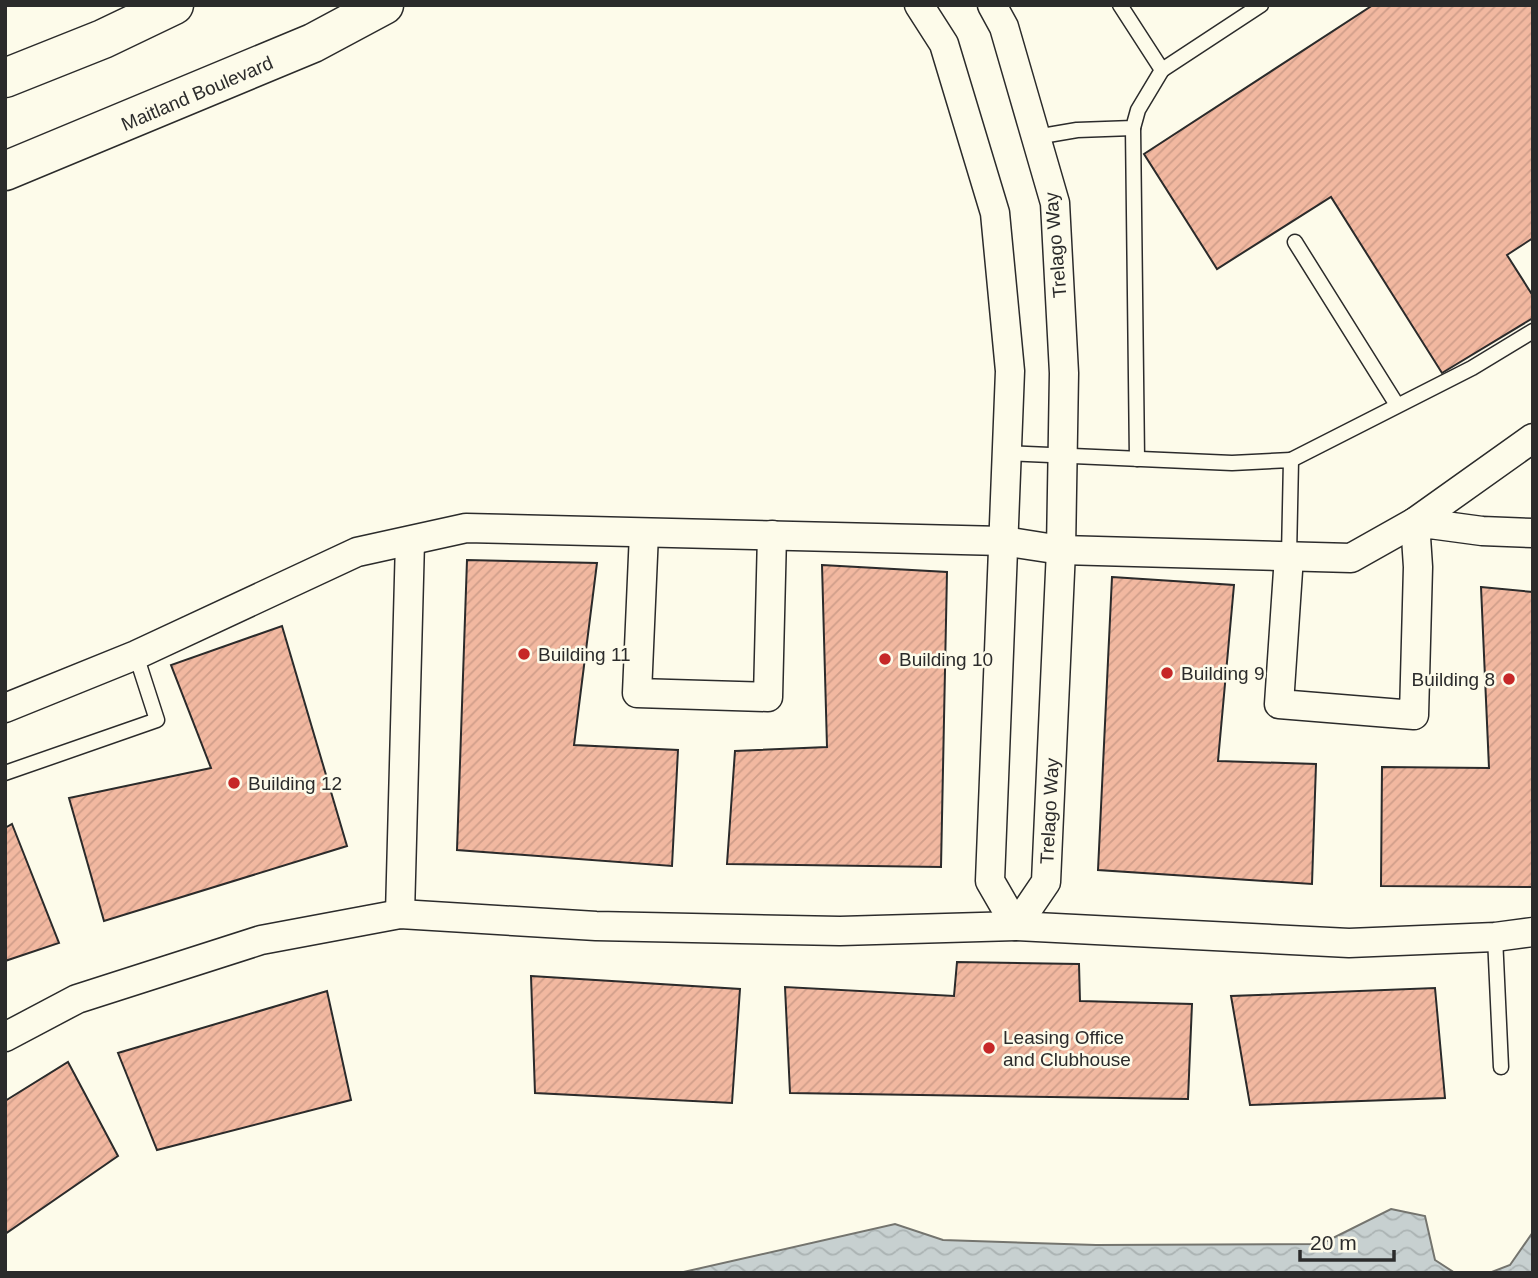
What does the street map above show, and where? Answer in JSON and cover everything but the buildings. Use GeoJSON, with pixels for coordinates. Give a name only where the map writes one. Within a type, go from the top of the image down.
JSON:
{"type":"FeatureCollection","features":[{"type":"Feature","properties":{"kind":"main road"},"geometry":{"type":"LineString","coordinates":[[5,78],[103,39],[174,5]]}},
{"type":"Feature","properties":{"kind":"main road","name":"Maitland Boulevard"},"geometry":{"type":"LineString","coordinates":[[5,171],[313,43],[384,5]]}},
{"type":"Feature","properties":{"kind":"street"},"geometry":{"type":"LineString","coordinates":[[919,5],[944,44],[995,213],[1010,371],[990,881],[1016,926]]}},
{"type":"Feature","properties":{"kind":"street","name":"Trelago Way"},"geometry":{"type":"LineString","coordinates":[[992,5],[1004,27],[1055,203],[1064,373],[1061,550],[1046,882],[1016,926]]}},
{"type":"Feature","properties":{"kind":"street"},"geometry":{"type":"LineString","coordinates":[[5,708],[136,655],[357,552],[466,528],[1003,541],[1061,550],[1351,558],[1415,522],[1533,438]]}},
{"type":"Feature","properties":{"kind":"street"},"geometry":{"type":"LineString","coordinates":[[1415,522],[1482,531],[1533,533]]}},
{"type":"Feature","properties":{"kind":"street"},"geometry":{"type":"LineString","coordinates":[[1289,556],[1279,704],[1414,715],[1418,567],[1415,522]]}},
{"type":"Feature","properties":{"kind":"street"},"geometry":{"type":"LineString","coordinates":[[644,533],[637,693],[768,697],[772,536]]}},
{"type":"Feature","properties":{"kind":"street"},"geometry":{"type":"LineString","coordinates":[[400,914],[410,541]]}},
{"type":"Feature","properties":{"kind":"street"},"geometry":{"type":"LineString","coordinates":[[5,1037],[77,999],[261,940],[400,914],[596,926],[759,930],[840,931],[1016,926],[1349,943],[1495,937],[1533,932]]}},
{"type":"Feature","properties":{"kind":"lane"},"geometry":{"type":"LineString","coordinates":[[1120,5],[1162,70]]}},
{"type":"Feature","properties":{"kind":"lane"},"geometry":{"type":"LineString","coordinates":[[1137,459],[1133,128],[1138,110],[1162,70],[1261,5]]}},
{"type":"Feature","properties":{"kind":"lane"},"geometry":{"type":"LineString","coordinates":[[1036,138],[1077,130],[1133,128]]}},
{"type":"Feature","properties":{"kind":"lane"},"geometry":{"type":"LineString","coordinates":[[1295,242],[1397,405]]}},
{"type":"Feature","properties":{"kind":"lane"},"geometry":{"type":"LineString","coordinates":[[1006,453],[1231,463],[1291,460],[1472,368],[1533,331]]}},
{"type":"Feature","properties":{"kind":"lane"},"geometry":{"type":"LineString","coordinates":[[1289,556],[1291,460]]}},
{"type":"Feature","properties":{"kind":"lane"},"geometry":{"type":"LineString","coordinates":[[5,773],[157,720],[136,655]]}},
{"type":"Feature","properties":{"kind":"lane"},"geometry":{"type":"LineString","coordinates":[[1495,937],[1501,1067]]}},
{"type":"Feature","properties":{"kind":"water"},"geometry":{"type":"Polygon","coordinates":[[[1391,1209],[1425,1216],[1435,1260],[1455,1273],[679,1273],[895,1224],[943,1240],[1096,1245],[1321,1244],[1391,1209]]]}},
{"type":"Feature","properties":{"kind":"water"},"geometry":{"type":"Polygon","coordinates":[[[1533,1232],[1533,1273],[1489,1273],[1510,1265],[1533,1232]]]}},
{"type":"Feature","properties":{"kind":"place","name":"Building 11"},"geometry":{"type":"Point","coordinates":[524,654]}},
{"type":"Feature","properties":{"kind":"place","name":"Building 10"},"geometry":{"type":"Point","coordinates":[885,659]}},
{"type":"Feature","properties":{"kind":"place","name":"Building 9"},"geometry":{"type":"Point","coordinates":[1167,673]}},
{"type":"Feature","properties":{"kind":"place","name":"Building 8"},"geometry":{"type":"Point","coordinates":[1509,679]}},
{"type":"Feature","properties":{"kind":"place","name":"Building 12"},"geometry":{"type":"Point","coordinates":[234,783]}},
{"type":"Feature","properties":{"kind":"place","name":"Leasing Office and Clubhouse"},"geometry":{"type":"Point","coordinates":[989,1048]}}]}
